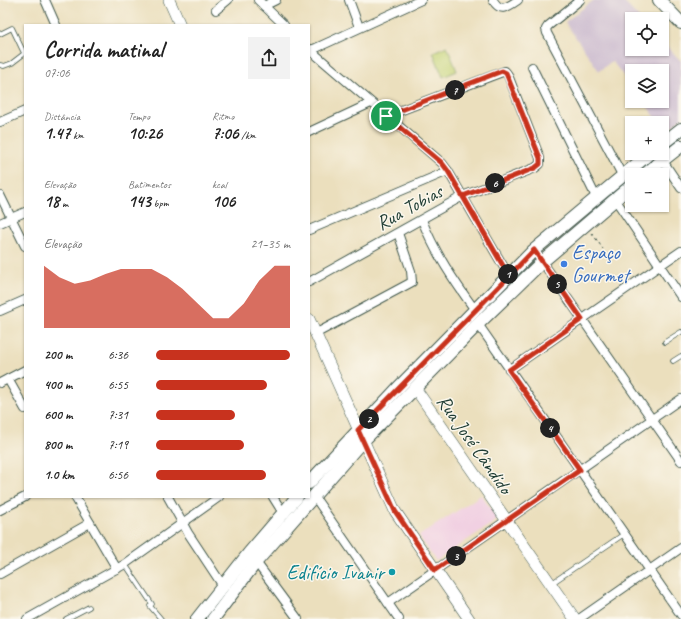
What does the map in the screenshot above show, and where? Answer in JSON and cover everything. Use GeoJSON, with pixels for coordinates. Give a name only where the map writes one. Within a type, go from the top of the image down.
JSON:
{"type":"FeatureCollection","features":[{"type":"Feature","properties":{"kind":"main road"},"geometry":{"type":"LineString","coordinates":[[660,0],[681,14]]}},
{"type":"Feature","properties":{"kind":"main road"},"geometry":{"type":"LineString","coordinates":[[660,0],[681,23]]}},
{"type":"Feature","properties":{"kind":"main road"},"geometry":{"type":"LineString","coordinates":[[669,138],[681,129]]}},
{"type":"Feature","properties":{"kind":"main road"},"geometry":{"type":"LineString","coordinates":[[653,168],[681,146]]}},
{"type":"Feature","properties":{"kind":"main road"},"geometry":{"type":"LineString","coordinates":[[213,619],[256,562],[314,496],[360,435],[475,310],[534,250],[641,160]]}},
{"type":"Feature","properties":{"kind":"main road"},"geometry":{"type":"LineString","coordinates":[[310,482],[360,435],[415,388],[542,262],[625,191]]}},
{"type":"Feature","properties":{"kind":"main road"},"geometry":{"type":"LineString","coordinates":[[198,619],[223,586],[296,498]]}},
{"type":"Feature","properties":{"kind":"street"},"geometry":{"type":"LineString","coordinates":[[44,0],[56,24]]}},
{"type":"Feature","properties":{"kind":"street"},"geometry":{"type":"LineString","coordinates":[[168,0],[180,24]]}},
{"type":"Feature","properties":{"kind":"street"},"geometry":{"type":"LineString","coordinates":[[216,10],[228,0]]}},
{"type":"Feature","properties":{"kind":"street"},"geometry":{"type":"LineString","coordinates":[[258,0],[283,24]]}},
{"type":"Feature","properties":{"kind":"street"},"geometry":{"type":"LineString","coordinates":[[264,6],[276,0]]}},
{"type":"Feature","properties":{"kind":"street"},"geometry":{"type":"LineString","coordinates":[[349,0],[359,27]]}},
{"type":"Feature","properties":{"kind":"street"},"geometry":{"type":"LineString","coordinates":[[310,49],[316,48],[420,0]]}},
{"type":"Feature","properties":{"kind":"street"},"geometry":{"type":"LineString","coordinates":[[493,0],[498,7],[503,9],[507,8],[518,0]]}},
{"type":"Feature","properties":{"kind":"street"},"geometry":{"type":"LineString","coordinates":[[580,0],[546,29],[548,36],[622,175]]}},
{"type":"Feature","properties":{"kind":"street"},"geometry":{"type":"LineString","coordinates":[[310,50],[442,163],[463,196],[509,276]]}},
{"type":"Feature","properties":{"kind":"street"},"geometry":{"type":"LineString","coordinates":[[532,66],[596,197]]}},
{"type":"Feature","properties":{"kind":"street","name":"Rua Tobias"},"geometry":{"type":"LineString","coordinates":[[310,281],[463,196],[535,168],[540,164],[540,158],[506,73],[502,71],[386,116]]}},
{"type":"Feature","properties":{"kind":"street"},"geometry":{"type":"LineString","coordinates":[[310,132],[371,103]]}},
{"type":"Feature","properties":{"kind":"street"},"geometry":{"type":"LineString","coordinates":[[0,122],[24,111]]}},
{"type":"Feature","properties":{"kind":"street"},"geometry":{"type":"LineString","coordinates":[[662,161],[681,188]]}},
{"type":"Feature","properties":{"kind":"street"},"geometry":{"type":"LineString","coordinates":[[310,230],[448,171]]}},
{"type":"Feature","properties":{"kind":"street"},"geometry":{"type":"LineString","coordinates":[[0,195],[24,244]]}},
{"type":"Feature","properties":{"kind":"street"},"geometry":{"type":"LineString","coordinates":[[615,199],[681,297]]}},
{"type":"Feature","properties":{"kind":"street"},"geometry":{"type":"LineString","coordinates":[[0,223],[24,212]]}},
{"type":"Feature","properties":{"kind":"street"},"geometry":{"type":"LineString","coordinates":[[422,220],[429,239],[443,265],[475,310]]}},
{"type":"Feature","properties":{"kind":"street"},"geometry":{"type":"LineString","coordinates":[[315,334],[412,282],[411,271],[398,233]]}},
{"type":"Feature","properties":{"kind":"street"},"geometry":{"type":"LineString","coordinates":[[534,250],[681,461]]}},
{"type":"Feature","properties":{"kind":"street"},"geometry":{"type":"LineString","coordinates":[[509,370],[681,251]]}},
{"type":"Feature","properties":{"kind":"street"},"geometry":{"type":"LineString","coordinates":[[0,311],[24,300]]}},
{"type":"Feature","properties":{"kind":"street"},"geometry":{"type":"LineString","coordinates":[[310,322],[395,511],[469,619]]}},
{"type":"Feature","properties":{"kind":"street"},"geometry":{"type":"LineString","coordinates":[[478,324],[681,615]]}},
{"type":"Feature","properties":{"kind":"street"},"geometry":{"type":"LineString","coordinates":[[0,383],[24,371]]}},
{"type":"Feature","properties":{"kind":"street"},"geometry":{"type":"LineString","coordinates":[[8,379],[24,407]]}},
{"type":"Feature","properties":{"kind":"street","name":"Rua José Cândido"},"geometry":{"type":"LineString","coordinates":[[415,388],[575,619]]}},
{"type":"Feature","properties":{"kind":"street"},"geometry":{"type":"LineString","coordinates":[[388,603],[681,399]]}},
{"type":"Feature","properties":{"kind":"street"},"geometry":{"type":"LineString","coordinates":[[314,496],[399,619]]}},
{"type":"Feature","properties":{"kind":"street"},"geometry":{"type":"LineString","coordinates":[[0,510],[24,498]]}},
{"type":"Feature","properties":{"kind":"street"},"geometry":{"type":"LineString","coordinates":[[76,498],[117,569]]}},
{"type":"Feature","properties":{"kind":"street"},"geometry":{"type":"LineString","coordinates":[[169,498],[183,524],[223,586]]}},
{"type":"Feature","properties":{"kind":"street"},"geometry":{"type":"LineString","coordinates":[[27,619],[125,564],[218,498]]}},
{"type":"Feature","properties":{"kind":"street"},"geometry":{"type":"LineString","coordinates":[[274,498],[283,513]]}},
{"type":"Feature","properties":{"kind":"street"},"geometry":{"type":"LineString","coordinates":[[0,574],[90,523]]}},
{"type":"Feature","properties":{"kind":"street"},"geometry":{"type":"LineString","coordinates":[[579,619],[681,548]]}},
{"type":"Feature","properties":{"kind":"street"},"geometry":{"type":"LineString","coordinates":[[256,562],[298,619]]}},
{"type":"Feature","properties":{"kind":"lane"},"geometry":{"type":"LineString","coordinates":[[0,34],[12,28],[24,51]]}},
{"type":"Feature","properties":{"kind":"lane"},"geometry":{"type":"LineString","coordinates":[[0,65],[4,66],[12,63],[24,54]]}},
{"type":"Feature","properties":{"kind":"lane"},"geometry":{"type":"LineString","coordinates":[[665,342],[681,332]]}},
{"type":"Feature","properties":{"kind":"lane"},"geometry":{"type":"LineString","coordinates":[[673,361],[681,356]]}},
{"type":"Feature","properties":{"kind":"lane"},"geometry":{"type":"LineString","coordinates":[[551,584],[624,534]]}},
{"type":"Feature","properties":{"kind":"lane"},"geometry":{"type":"LineString","coordinates":[[125,564],[152,604],[150,606],[161,619]]}},
{"type":"Feature","properties":{"kind":"lane"},"geometry":{"type":"LineString","coordinates":[[66,619],[89,607]]}},
{"type":"Feature","properties":{"kind":"path"},"geometry":{"type":"LineString","coordinates":[[592,233],[603,249]]}},
{"type":"Feature","properties":{"kind":"shaded area"},"geometry":{"type":"Polygon","coordinates":[[[594,0],[622,0],[633,12],[625,12],[625,56],[669,56],[669,49],[681,61],[681,118],[669,130],[669,116],[655,116],[648,108],[669,108],[669,64],[625,64],[625,78],[612,61],[599,71],[565,22],[594,0]]]}},
{"type":"Feature","properties":{"kind":"shaded area"},"geometry":{"type":"Polygon","coordinates":[[[481,495],[497,520],[436,561],[419,536],[481,495]]]}},
{"type":"Feature","properties":{"kind":"green space"},"geometry":{"type":"Polygon","coordinates":[[[447,46],[457,71],[443,77],[433,52],[447,46]]]}},
{"type":"Feature","properties":{"kind":"place","name":"Espaço Gourmet"},"geometry":{"type":"Point","coordinates":[564,264]}},
{"type":"Feature","properties":{"kind":"place","name":"Edifício Ivanir"},"geometry":{"type":"Point","coordinates":[392,572]}},
{"type":"Feature","properties":{"kind":"route"},"geometry":{"type":"LineString","coordinates":[[386,116],[442,163],[463,196],[509,276],[358,430],[384,490],[395,511],[435,570],[580,470],[509,370],[582,319],[534,250],[509,276],[506,271],[463,196],[535,168],[540,164],[540,158],[508,75],[505,71],[386,116]]}}]}
